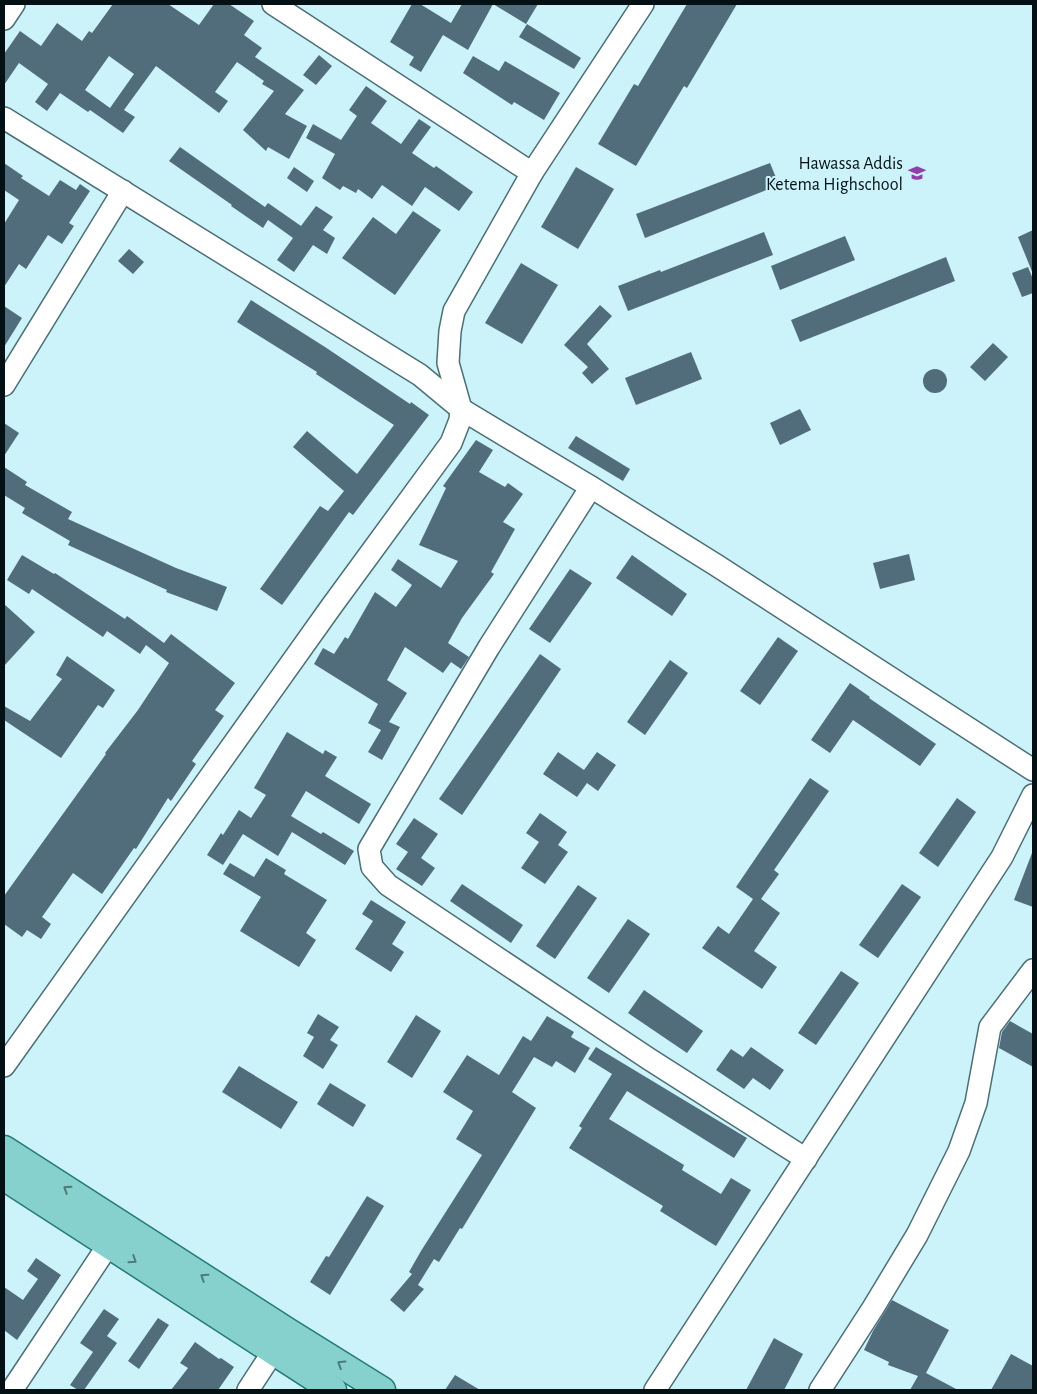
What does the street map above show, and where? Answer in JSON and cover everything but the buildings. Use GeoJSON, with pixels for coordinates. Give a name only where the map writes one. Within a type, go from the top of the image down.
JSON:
{"type":"FeatureCollection","features":[{"type":"Feature","properties":{"kind":"main road"},"geometry":{"type":"LineString","coordinates":[[4,1149],[115,1235],[272,1352],[333,1390]]}},
{"type":"Feature","properties":{"kind":"main road"},"geometry":{"type":"LineString","coordinates":[[4,1177],[115,1235],[287,1331],[375,1388]]}},
{"type":"Feature","properties":{"kind":"street"},"geometry":{"type":"LineString","coordinates":[[4,19],[14,4]]}},
{"type":"Feature","properties":{"kind":"street"},"geometry":{"type":"LineString","coordinates":[[273,4],[532,173]]}},
{"type":"Feature","properties":{"kind":"street"},"geometry":{"type":"LineString","coordinates":[[4,1066],[325,615],[451,442],[460,420],[461,409],[448,363],[450,331],[454,311],[532,173],[643,4]]}},
{"type":"Feature","properties":{"kind":"street"},"geometry":{"type":"LineString","coordinates":[[4,118],[420,375],[461,409],[591,486],[1033,770]]}},
{"type":"Feature","properties":{"kind":"street"},"geometry":{"type":"LineString","coordinates":[[4,385],[123,190]]}},
{"type":"Feature","properties":{"kind":"street"},"geometry":{"type":"LineString","coordinates":[[591,486],[489,647],[369,849],[372,867],[388,885],[649,1059],[806,1159]]}},
{"type":"Feature","properties":{"kind":"street"},"geometry":{"type":"LineString","coordinates":[[655,1390],[1002,857],[1033,795]]}},
{"type":"Feature","properties":{"kind":"street"},"geometry":{"type":"LineString","coordinates":[[820,1390],[874,1308],[916,1235],[951,1168],[976,1103],[990,1028],[1033,970]]}},
{"type":"Feature","properties":{"kind":"street"},"geometry":{"type":"LineString","coordinates":[[12,1390],[115,1235]]}},
{"type":"Feature","properties":{"kind":"street"},"geometry":{"type":"LineString","coordinates":[[248,1390],[287,1331]]}},
{"type":"Feature","properties":{"kind":"place","name":"Hawassa Addis Ketema Highschool"},"geometry":{"type":"Point","coordinates":[917,173]}}]}
